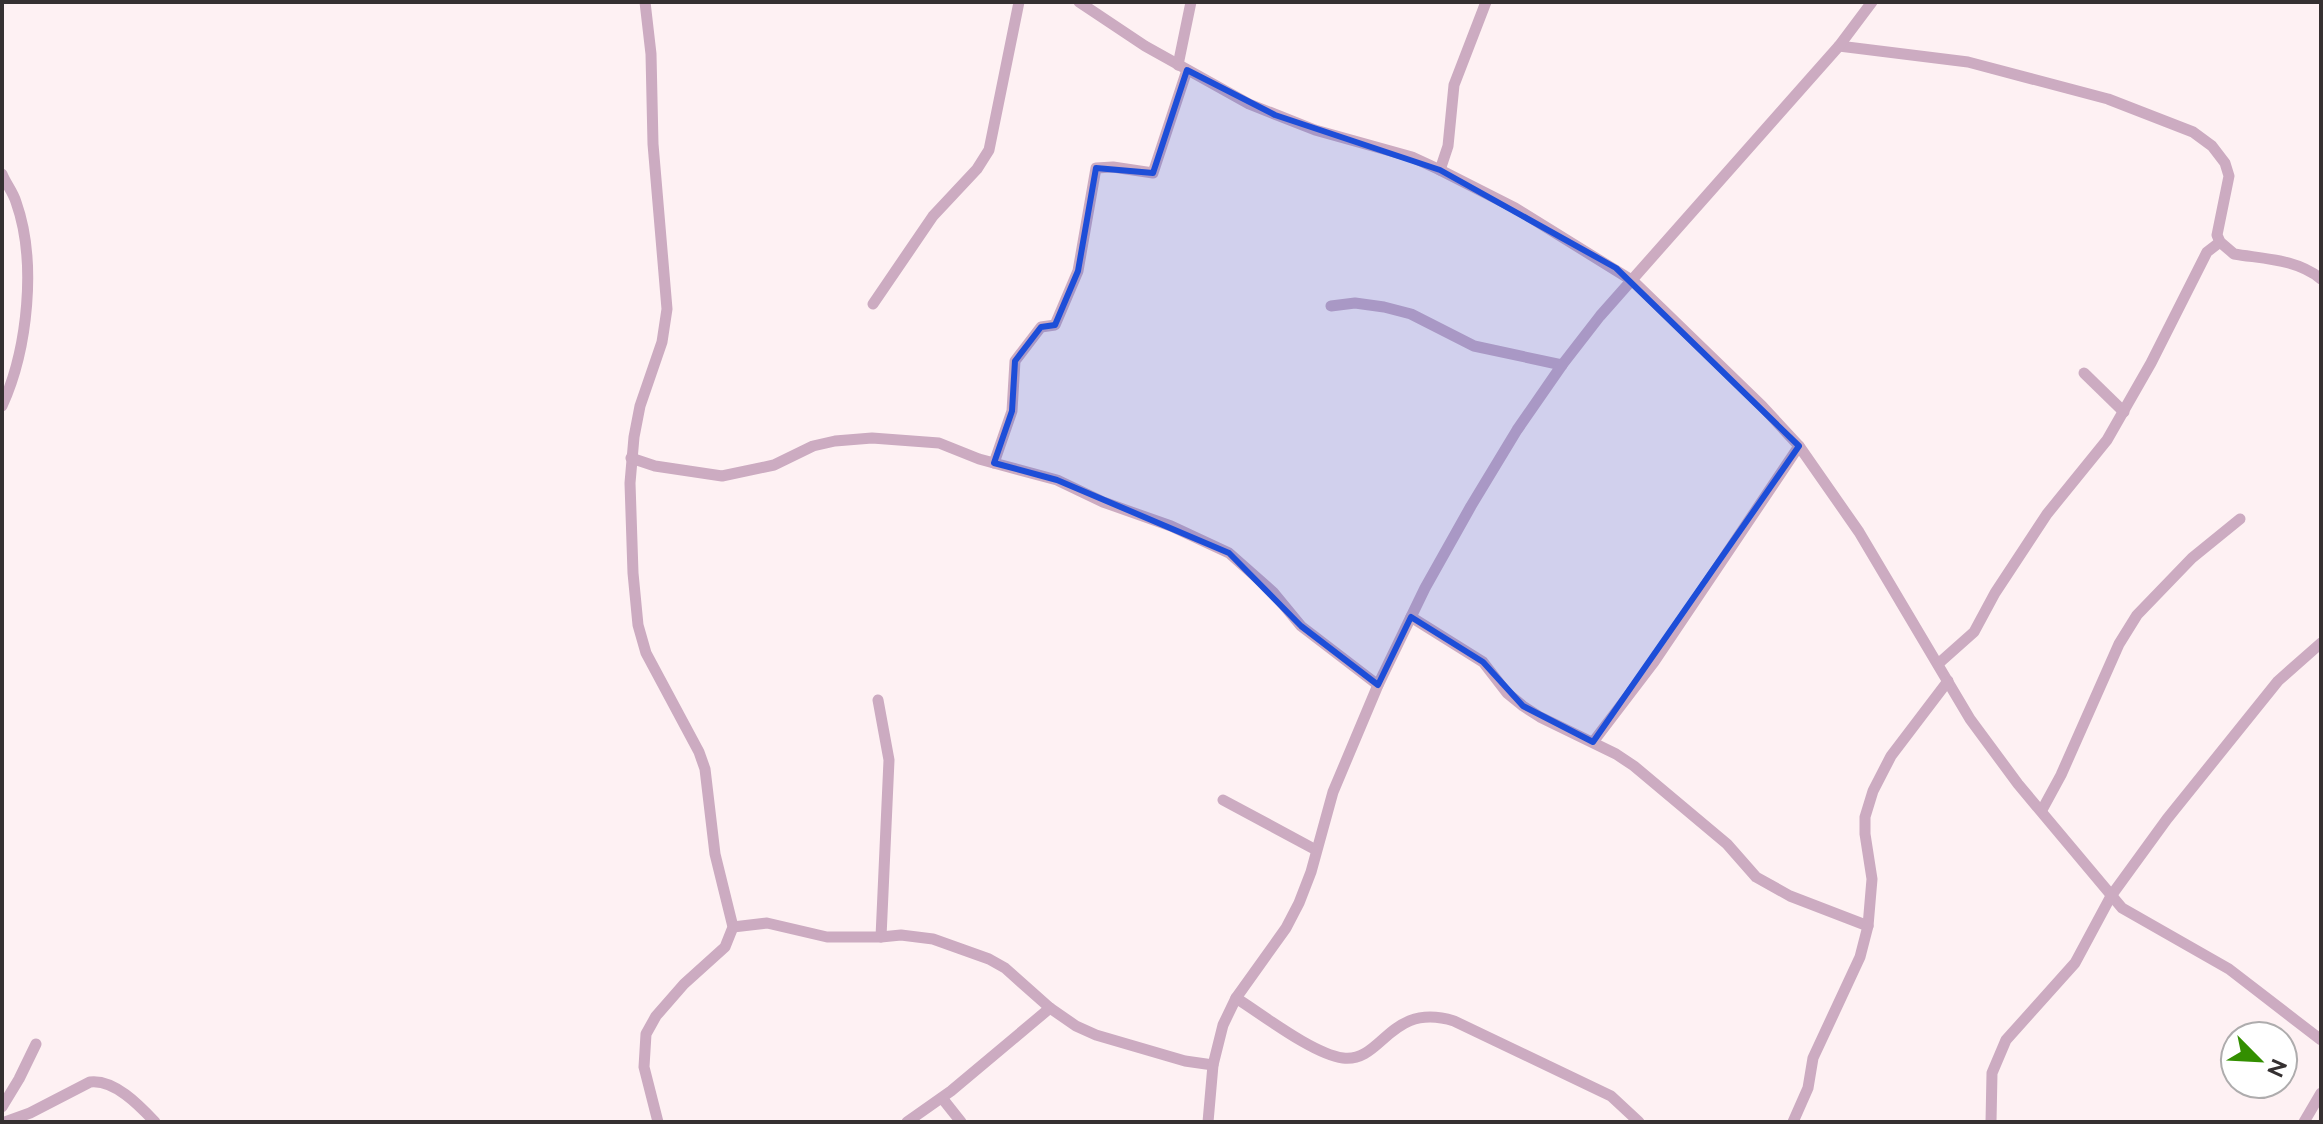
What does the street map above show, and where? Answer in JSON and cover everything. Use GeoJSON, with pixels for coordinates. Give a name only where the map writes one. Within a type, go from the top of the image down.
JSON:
{"type":"FeatureCollection","features":[{"type":"Feature","properties":{"kind":"street"},"geometry":{"type":"LineString","coordinates":[[645,2],[651,54],[653,144],[666,326],[640,406],[631,458],[631,534],[638,625],[646,653],[705,769],[715,854],[733,927],[725,947],[675,995],[656,1016],[646,1034],[644,1067],[658,1122]]}},
{"type":"Feature","properties":{"kind":"street"},"geometry":{"type":"LineString","coordinates":[[873,304],[933,216],[977,169],[989,150],[1019,2]]}},
{"type":"Feature","properties":{"kind":"street"},"geometry":{"type":"LineString","coordinates":[[1079,2],[1182,67],[1275,115],[1315,130],[1412,157],[1515,208],[1633,281],[1799,446],[1859,532],[1987,742],[2111,896],[2134,916],[2229,969],[2321,1040]]}},
{"type":"Feature","properties":{"kind":"street"},"geometry":{"type":"LineString","coordinates":[[994,463],[1012,411],[1015,361],[1041,327],[1055,325],[1078,271],[1096,168],[1113,167],[1153,173],[1182,67],[1191,2]]}},
{"type":"Feature","properties":{"kind":"street"},"geometry":{"type":"LineString","coordinates":[[1440,170],[1448,146],[1454,85],[1486,2]]}},
{"type":"Feature","properties":{"kind":"street"},"geometry":{"type":"LineString","coordinates":[[1208,1122],[1213,1065],[1223,1025],[1236,998],[1286,928],[1311,872],[1333,792],[1378,685],[1478,493],[1562,365],[1839,46],[1872,2]]}},
{"type":"Feature","properties":{"kind":"street"},"geometry":{"type":"LineString","coordinates":[[1839,46],[1968,62],[2108,99],[2193,132],[2212,146],[2225,163],[2229,176],[2218,226],[2220,242],[2234,254],[2292,263],[2311,270],[2321,279]]}},
{"type":"Feature","properties":{"kind":"street"},"geometry":{"type":"LineString","coordinates":[[2,174],[19,211],[27,268],[21,353],[2,406]]}},
{"type":"Feature","properties":{"kind":"street"},"geometry":{"type":"LineString","coordinates":[[1938,664],[1974,632],[1995,593],[2039,526],[2107,440],[2207,252],[2220,242]]}},
{"type":"Feature","properties":{"kind":"street"},"geometry":{"type":"LineString","coordinates":[[1331,306],[1355,303],[1398,310],[1474,346],[1562,365]]}},
{"type":"Feature","properties":{"kind":"street"},"geometry":{"type":"LineString","coordinates":[[2084,373],[2124,412]]}},
{"type":"Feature","properties":{"kind":"street"},"geometry":{"type":"LineString","coordinates":[[631,458],[655,466],[722,476],[774,465],[813,446],[872,438],[939,443],[994,463],[1057,480],[1229,553],[1273,592],[1301,626],[1378,685]]}},
{"type":"Feature","properties":{"kind":"street"},"geometry":{"type":"LineString","coordinates":[[1593,742],[1654,662],[1799,446]]}},
{"type":"Feature","properties":{"kind":"street"},"geometry":{"type":"LineString","coordinates":[[2042,810],[2061,775],[2119,644],[2137,615],[2192,558],[2240,519]]}},
{"type":"Feature","properties":{"kind":"street"},"geometry":{"type":"LineString","coordinates":[[1411,617],[1483,662],[1507,693],[1523,706],[1634,766],[1727,844],[1756,877],[1771,887],[1868,926]]}},
{"type":"Feature","properties":{"kind":"street"},"geometry":{"type":"LineString","coordinates":[[1991,1122],[1992,1073],[2006,1040],[2075,963],[2111,896],[2167,819],[2278,681],[2321,643]]}},
{"type":"Feature","properties":{"kind":"street"},"geometry":{"type":"LineString","coordinates":[[1793,1122],[1808,1088],[1813,1058],[1860,957],[1868,926],[1872,879],[1865,817],[1873,791],[1891,756],[1948,681]]}},
{"type":"Feature","properties":{"kind":"street"},"geometry":{"type":"LineString","coordinates":[[878,700],[889,760],[881,937]]}},
{"type":"Feature","properties":{"kind":"street"},"geometry":{"type":"LineString","coordinates":[[1223,800],[1316,850]]}},
{"type":"Feature","properties":{"kind":"street"},"geometry":{"type":"LineString","coordinates":[[733,927],[767,923],[827,937],[917,935],[989,959],[1005,968],[1050,1008],[1096,1035],[1185,1061],[1213,1065]]}},
{"type":"Feature","properties":{"kind":"street"},"geometry":{"type":"LineString","coordinates":[[1236,998],[1324,1054],[1343,1058],[1363,1054],[1398,1026],[1412,1019],[1429,1016],[1454,1021],[1611,1096],[1639,1122]]}},
{"type":"Feature","properties":{"kind":"street"},"geometry":{"type":"LineString","coordinates":[[907,1122],[942,1098],[1050,1008]]}},
{"type":"Feature","properties":{"kind":"street"},"geometry":{"type":"LineString","coordinates":[[2,1107],[36,1044]]}},
{"type":"Feature","properties":{"kind":"street"},"geometry":{"type":"LineString","coordinates":[[5,1122],[98,1081],[116,1088],[155,1122]]}},
{"type":"Feature","properties":{"kind":"street"},"geometry":{"type":"LineString","coordinates":[[2304,1122],[2321,1093]]}},
{"type":"Feature","properties":{"kind":"street"},"geometry":{"type":"LineString","coordinates":[[942,1098],[961,1122]]}},
{"type":"Feature","properties":{"kind":"highlighted area"},"geometry":{"type":"Polygon","coordinates":[[[1187,70],[1275,115],[1440,170],[1616,268],[1799,446],[1593,742],[1523,706],[1483,662],[1411,617],[1378,685],[1301,626],[1229,553],[1057,480],[994,463],[1012,411],[1015,361],[1041,327],[1055,325],[1078,271],[1096,168],[1153,173],[1187,70]]]}}]}
